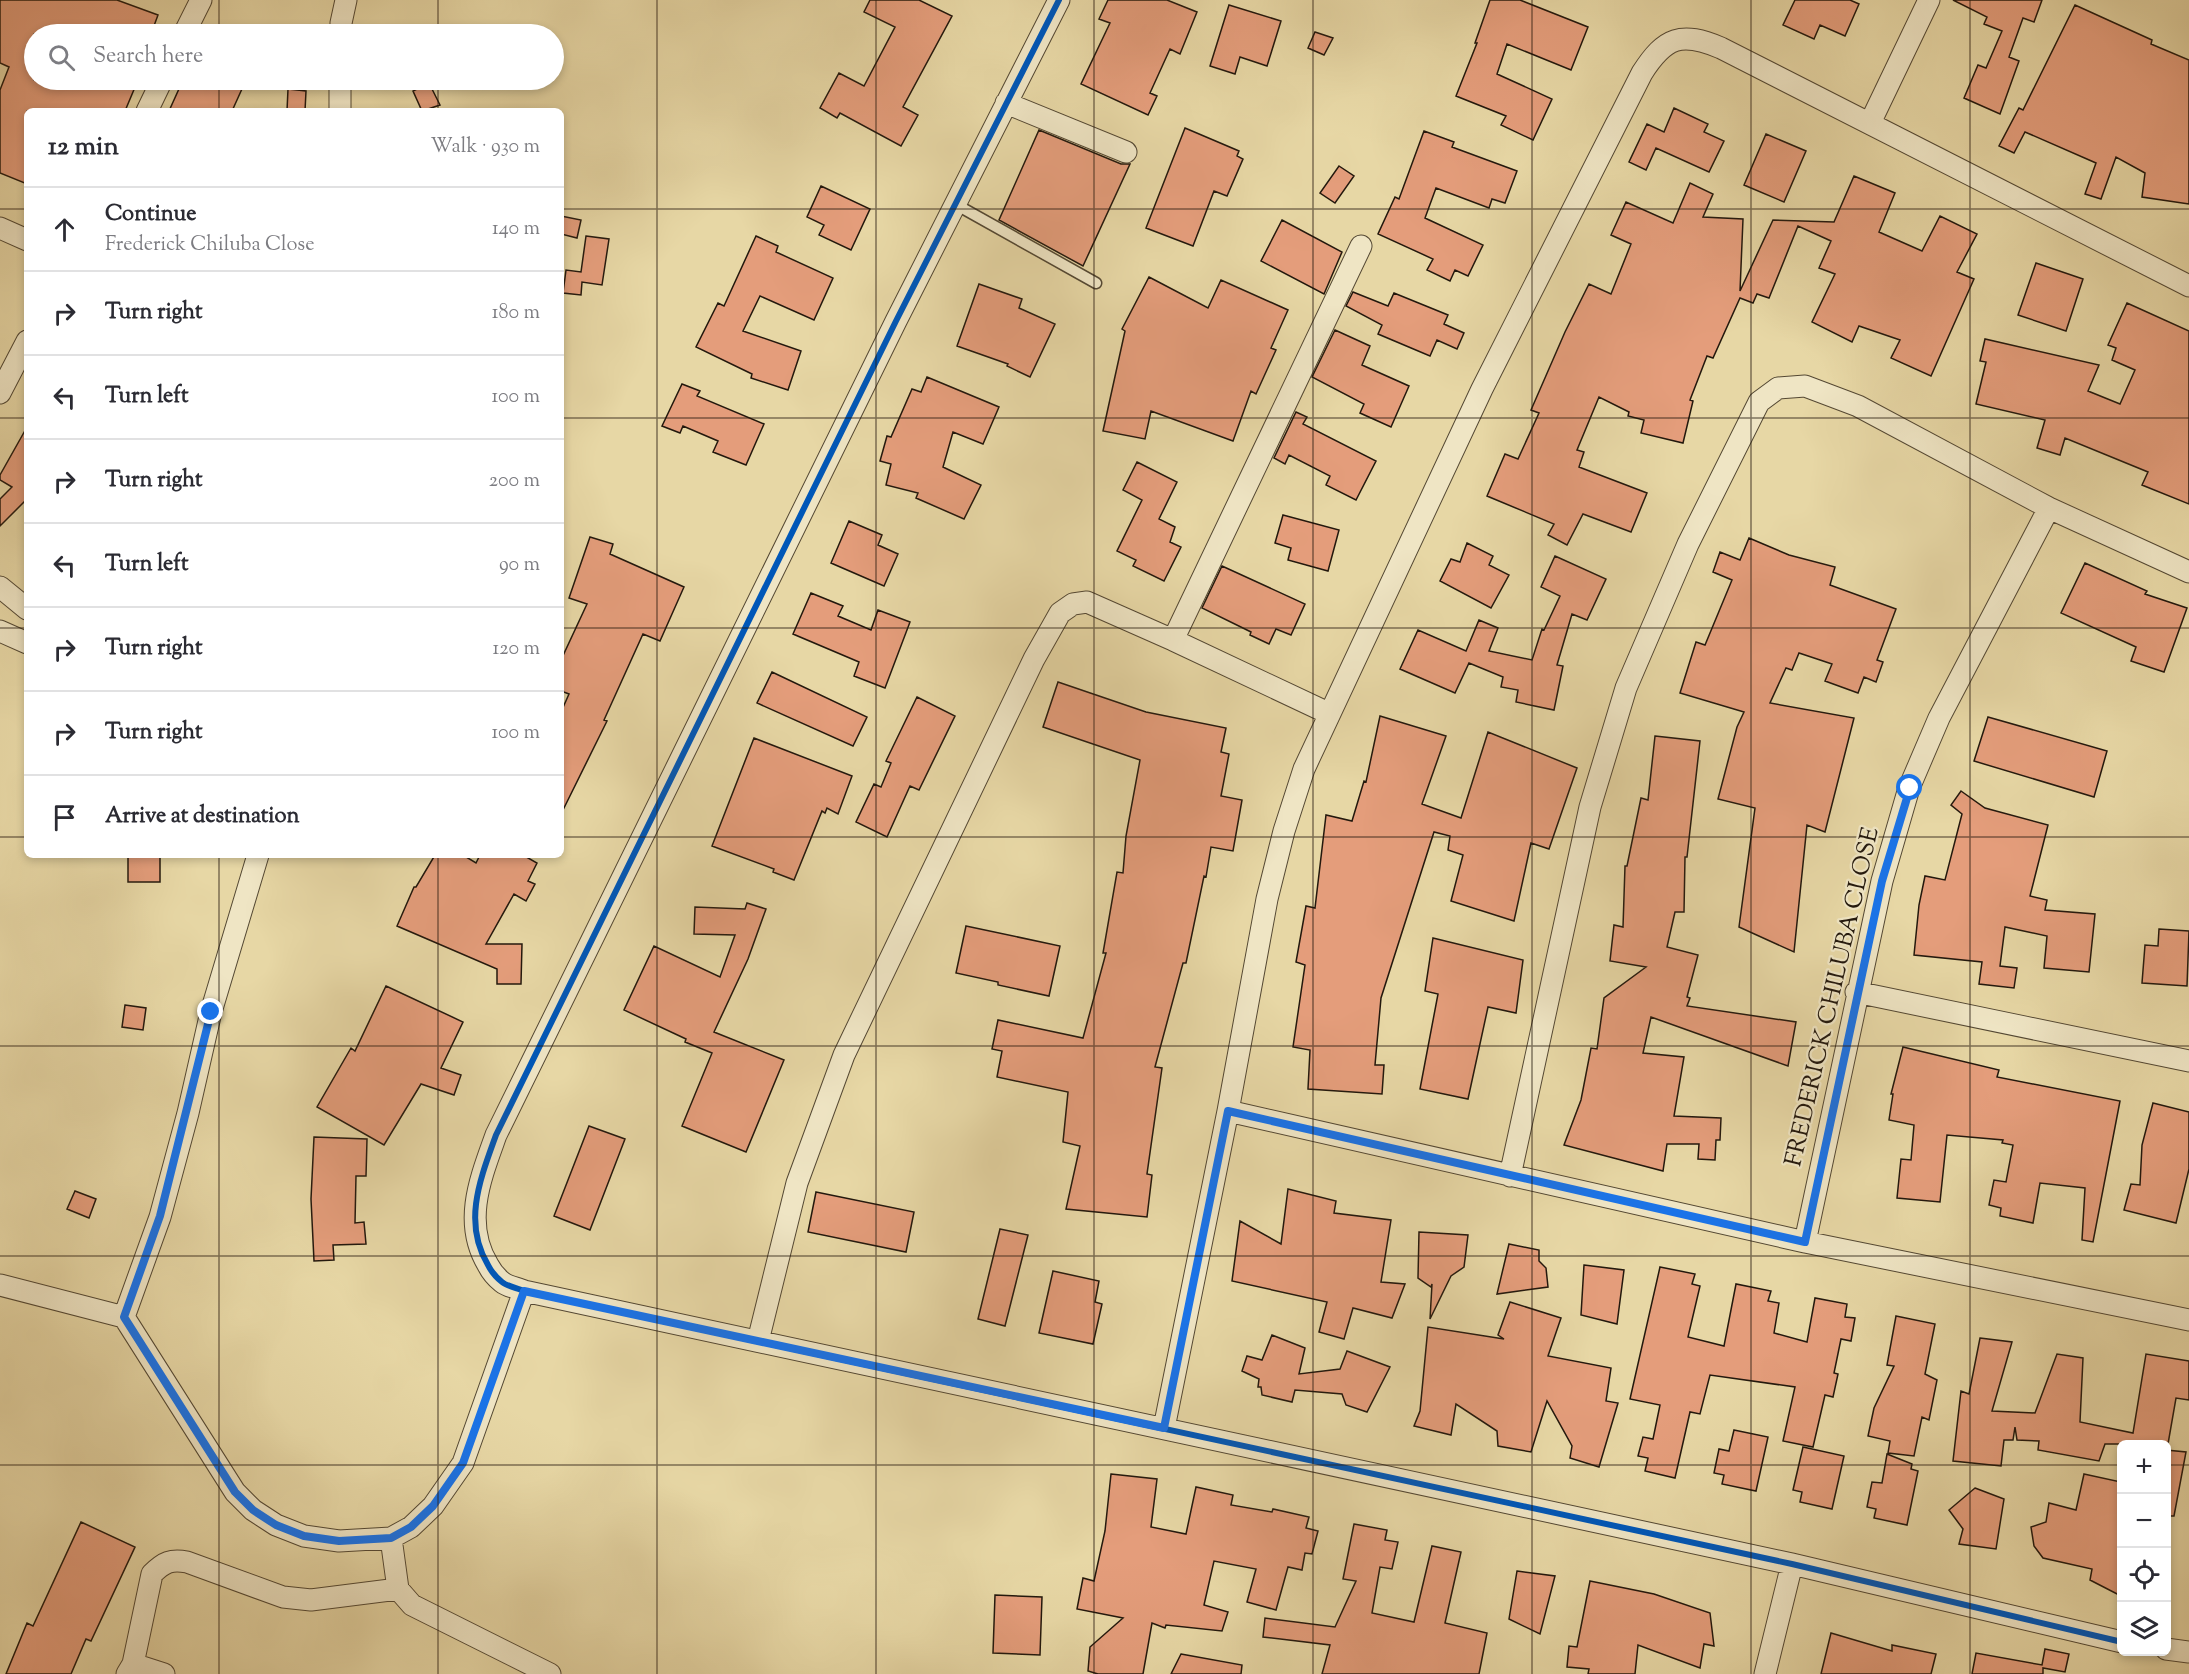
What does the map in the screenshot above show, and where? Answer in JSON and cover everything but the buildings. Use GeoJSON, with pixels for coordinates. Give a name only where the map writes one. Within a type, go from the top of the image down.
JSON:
{"type":"FeatureCollection","features":[{"type":"Feature","properties":{"kind":"street"},"geometry":{"type":"LineString","coordinates":[[189,24],[201,0]]}},
{"type":"Feature","properties":{"kind":"street"},"geometry":{"type":"LineString","coordinates":[[341,24],[346,0]]}},
{"type":"Feature","properties":{"kind":"street"},"geometry":{"type":"LineString","coordinates":[[1059,0],[896,321],[496,1135],[476,1202],[474,1229],[482,1255],[491,1271],[503,1283],[524,1291],[1792,1564],[2117,1641]]}},
{"type":"Feature","properties":{"kind":"street"},"geometry":{"type":"LineString","coordinates":[[1870,123],[1929,0]]}},
{"type":"Feature","properties":{"kind":"street"},"geometry":{"type":"LineString","coordinates":[[1164,1428],[1228,1111],[1266,899],[1284,831],[1304,769],[1328,713],[1487,378],[1642,73],[1653,56],[1667,43],[1683,39],[1703,40],[2189,286]]}},
{"type":"Feature","properties":{"kind":"street"},"geometry":{"type":"LineString","coordinates":[[148,108],[157,90]]}},
{"type":"Feature","properties":{"kind":"street"},"geometry":{"type":"LineString","coordinates":[[340,90],[340,108]]}},
{"type":"Feature","properties":{"kind":"street"},"geometry":{"type":"LineString","coordinates":[[1006,103],[1126,152]]}},
{"type":"Feature","properties":{"kind":"street"},"geometry":{"type":"LineString","coordinates":[[0,228],[24,239]]}},
{"type":"Feature","properties":{"kind":"street"},"geometry":{"type":"LineString","coordinates":[[1173,640],[1361,246]]}},
{"type":"Feature","properties":{"kind":"street"},"geometry":{"type":"LineString","coordinates":[[0,393],[24,347]]}},
{"type":"Feature","properties":{"kind":"street"},"geometry":{"type":"LineString","coordinates":[[1510,1176],[1590,807],[1626,688],[1688,544],[1759,402],[1778,388],[1804,386],[1858,406],[2049,508],[2189,572]]}},
{"type":"Feature","properties":{"kind":"street","name":"FREDERICK CHILUBA CLOSE"},"geometry":{"type":"LineString","coordinates":[[1805,1242],[1882,881],[1910,788],[1939,718],[2049,508]]}},
{"type":"Feature","properties":{"kind":"street"},"geometry":{"type":"LineString","coordinates":[[0,587],[24,607]]}},
{"type":"Feature","properties":{"kind":"street"},"geometry":{"type":"LineString","coordinates":[[758,1341],[797,1184],[844,1055],[1034,659],[1060,613],[1073,604],[1087,602],[1328,713]]}},
{"type":"Feature","properties":{"kind":"street"},"geometry":{"type":"LineString","coordinates":[[0,631],[24,642]]}},
{"type":"Feature","properties":{"kind":"street"},"geometry":{"type":"LineString","coordinates":[[124,1317],[160,1216],[211,1012],[257,858]]}},
{"type":"Feature","properties":{"kind":"street"},"geometry":{"type":"LineString","coordinates":[[1857,993],[2189,1061]]}},
{"type":"Feature","properties":{"kind":"street"},"geometry":{"type":"LineString","coordinates":[[1228,1111],[1805,1242],[2189,1320]]}},
{"type":"Feature","properties":{"kind":"street"},"geometry":{"type":"LineString","coordinates":[[0,1285],[124,1317],[235,1492],[253,1510],[276,1525],[304,1536],[339,1541],[391,1538],[411,1527],[433,1506],[463,1463],[524,1291]]}},
{"type":"Feature","properties":{"kind":"street"},"geometry":{"type":"LineString","coordinates":[[391,1538],[398,1589],[412,1605],[550,1674]]}},
{"type":"Feature","properties":{"kind":"street"},"geometry":{"type":"LineString","coordinates":[[164,1674],[130,1669],[152,1574],[163,1563],[174,1560],[187,1562],[283,1598],[311,1600],[398,1589]]}},
{"type":"Feature","properties":{"kind":"street"},"geometry":{"type":"LineString","coordinates":[[1765,1674],[1792,1564]]}},
{"type":"Feature","properties":{"kind":"street"},"geometry":{"type":"LineString","coordinates":[[2171,1650],[2189,1652]]}},
{"type":"Feature","properties":{"kind":"lane"},"geometry":{"type":"LineString","coordinates":[[955,204],[1096,283]]}},
{"type":"Feature","properties":{"kind":"cycle path"},"geometry":{"type":"LineString","coordinates":[[1059,0],[896,321],[496,1135],[480,1183],[475,1216],[480,1249],[491,1270],[504,1284],[524,1291],[1792,1564],[2117,1641]]}},
{"type":"Feature","properties":{"kind":"route"},"geometry":{"type":"LineString","coordinates":[[211,1012],[188,1113],[160,1216],[124,1317],[235,1492],[253,1510],[276,1525],[304,1536],[339,1541],[391,1538],[411,1527],[433,1506],[463,1463],[524,1291],[1164,1428],[1228,1111],[1805,1242],[1882,881],[1910,788]]}}]}
